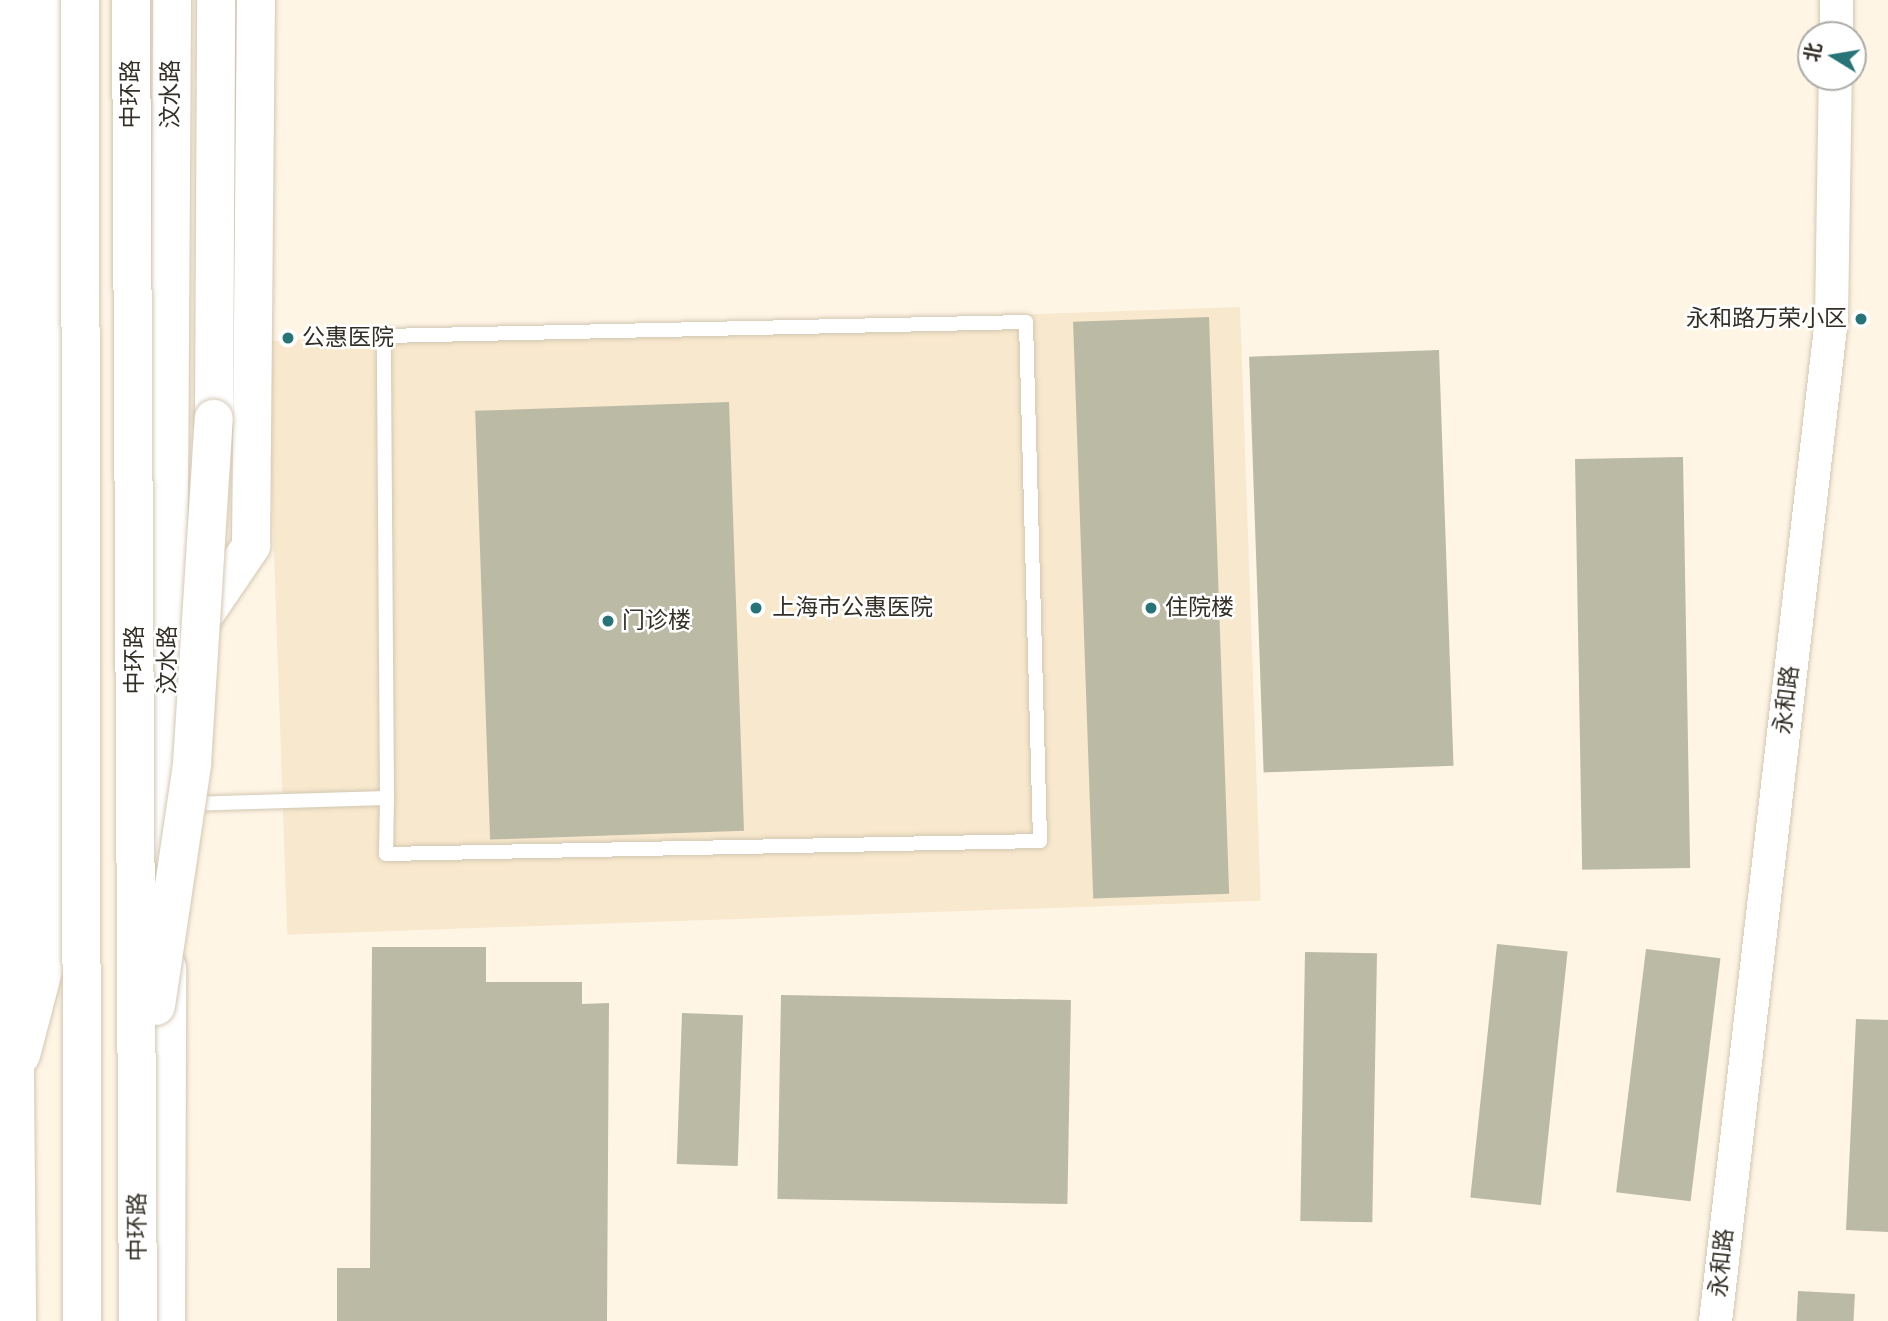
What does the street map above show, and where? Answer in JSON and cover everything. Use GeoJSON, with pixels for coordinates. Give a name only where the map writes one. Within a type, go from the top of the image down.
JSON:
{"type":"FeatureCollection","features":[{"type":"Feature","properties":{"kind":"main road"},"geometry":{"type":"LineString","coordinates":[[18,0],[31,604],[98,710]]}},
{"type":"Feature","properties":{"kind":"main road"},"geometry":{"type":"LineString","coordinates":[[17,1316],[15,1080],[31,604],[42,0]]}},
{"type":"Feature","properties":{"kind":"main road"},"geometry":{"type":"LineString","coordinates":[[80,0],[112,1318]]}},
{"type":"Feature","properties":{"kind":"main road"},"geometry":{"type":"LineString","coordinates":[[95,0],[98,710],[112,1318]]}},
{"type":"Feature","properties":{"kind":"main road"},"geometry":{"type":"LineString","coordinates":[[112,1318],[122,995],[122,0]]}},
{"type":"Feature","properties":{"kind":"main road","name":"中环路"},"geometry":{"type":"LineString","coordinates":[[112,1318],[138,1126],[131,0]]}},
{"type":"Feature","properties":{"kind":"main road","name":"汶水路"},"geometry":{"type":"LineString","coordinates":[[166,1321],[172,0]]}},
{"type":"Feature","properties":{"kind":"main road"},"geometry":{"type":"LineString","coordinates":[[138,1126],[192,764],[214,419],[216,0]]}},
{"type":"Feature","properties":{"kind":"main road"},"geometry":{"type":"LineString","coordinates":[[169,666],[251,547],[256,0]]}},
{"type":"Feature","properties":{"kind":"main road"},"geometry":{"type":"LineString","coordinates":[[0,989],[15,1080]]}},
{"type":"Feature","properties":{"kind":"main road"},"geometry":{"type":"LineString","coordinates":[[122,995],[166,1077]]}},
{"type":"Feature","properties":{"kind":"street"},"geometry":{"type":"LineString","coordinates":[[1836,0],[1836,21]]}},
{"type":"Feature","properties":{"kind":"street","name":"永和路"},"geometry":{"type":"LineString","coordinates":[[1715,1321],[1831,319],[1835,91]]}},
{"type":"Feature","properties":{"kind":"lane"},"geometry":{"type":"LineString","coordinates":[[1026,322],[1040,841],[386,854],[387,798],[384,336],[1026,322]]}},
{"type":"Feature","properties":{"kind":"lane"},"geometry":{"type":"LineString","coordinates":[[167,805],[387,798]]}},
{"type":"Feature","properties":{"kind":"shaded area","name":"上海市公惠医院"},"geometry":{"type":"Polygon","coordinates":[[[1240,307],[1261,901],[287,935],[267,341],[1240,307]]]}},
{"type":"Feature","properties":{"kind":"building","name":"住院楼"},"geometry":{"type":"Polygon","coordinates":[[[1209,317],[1229,894],[1093,898],[1073,322],[1209,317]]]}},
{"type":"Feature","properties":{"kind":"building"},"geometry":{"type":"Polygon","coordinates":[[[1439,350],[1454,766],[1264,772],[1249,357],[1439,350]]]}},
{"type":"Feature","properties":{"kind":"building","name":"门诊楼"},"geometry":{"type":"Polygon","coordinates":[[[729,402],[744,831],[490,840],[475,411],[729,402]]]}},
{"type":"Feature","properties":{"kind":"building"},"geometry":{"type":"Polygon","coordinates":[[[1683,457],[1690,868],[1582,870],[1575,459],[1683,457]]]}},
{"type":"Feature","properties":{"kind":"building"},"geometry":{"type":"Polygon","coordinates":[[[1497,944],[1568,951],[1541,1205],[1470,1198],[1497,944]]]}},
{"type":"Feature","properties":{"kind":"building"},"geometry":{"type":"Polygon","coordinates":[[[372,947],[486,947],[486,982],[582,982],[582,1004],[609,1003],[607,1321],[337,1321],[337,1268],[370,1268],[372,947]]]}},
{"type":"Feature","properties":{"kind":"building"},"geometry":{"type":"Polygon","coordinates":[[[1646,949],[1720,958],[1691,1201],[1616,1192],[1646,949]]]}},
{"type":"Feature","properties":{"kind":"building"},"geometry":{"type":"Polygon","coordinates":[[[1305,952],[1377,953],[1372,1222],[1300,1221],[1305,952]]]}},
{"type":"Feature","properties":{"kind":"building"},"geometry":{"type":"Polygon","coordinates":[[[781,995],[1071,1000],[1067,1204],[777,1199],[781,995]]]}},
{"type":"Feature","properties":{"kind":"building"},"geometry":{"type":"Polygon","coordinates":[[[682,1013],[743,1015],[738,1166],[677,1164],[682,1013]]]}},
{"type":"Feature","properties":{"kind":"building"},"geometry":{"type":"Polygon","coordinates":[[[1856,1019],[1888,1020],[1888,1232],[1846,1230],[1856,1019]]]}},
{"type":"Feature","properties":{"kind":"building"},"geometry":{"type":"Polygon","coordinates":[[[1798,1291],[1855,1294],[1854,1321],[1796,1321],[1798,1291]]]}},
{"type":"Feature","properties":{"kind":"place","name":"永和路万荣小区"},"geometry":{"type":"Point","coordinates":[1861,319]}},
{"type":"Feature","properties":{"kind":"place","name":"公惠医院"},"geometry":{"type":"Point","coordinates":[288,338]}},
{"type":"Feature","properties":{"kind":"place","name":"上海市公惠医院"},"geometry":{"type":"Point","coordinates":[756,608]}},
{"type":"Feature","properties":{"kind":"place","name":"住院楼"},"geometry":{"type":"Point","coordinates":[1151,608]}},
{"type":"Feature","properties":{"kind":"place","name":"门诊楼"},"geometry":{"type":"Point","coordinates":[608,621]}}]}
